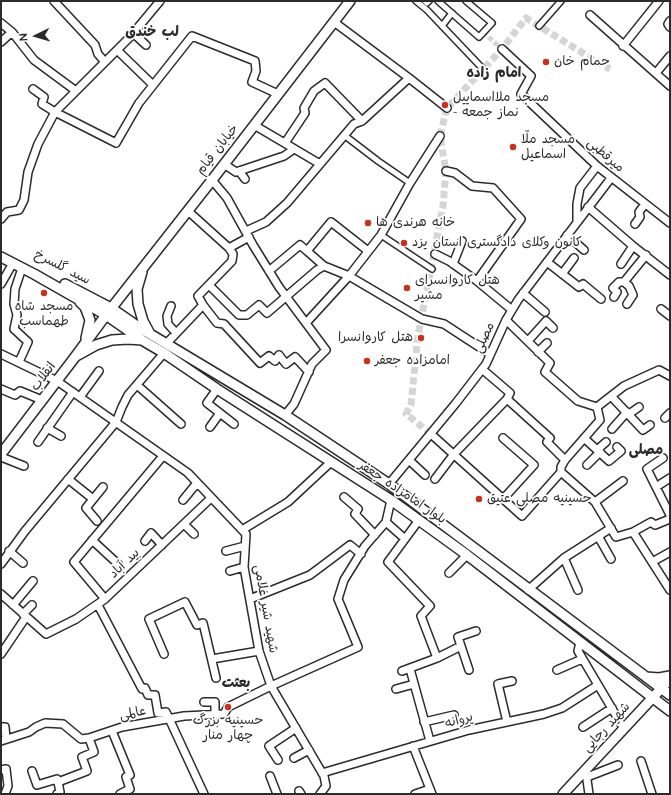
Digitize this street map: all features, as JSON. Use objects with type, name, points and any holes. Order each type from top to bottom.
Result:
[{"type":"main road","name":"خیابان قیام","points":[[108,311],[188,211],[350,1]]},
{"type":"main road","name":"سید گلسرخ","points":[[1,252],[108,311]]},
{"type":"main road","name":"سید گلسرخ","points":[[1,257],[75,297],[108,311]]},
{"type":"main road","points":[[144,267],[137,289],[138,304],[143,321],[150,334]]},
{"type":"main road","points":[[75,297],[85,307],[90,320],[85,344]]},
{"type":"main road","name":"بلوار امامزاده جعفر","points":[[108,311],[164,353],[217,389],[391,500],[419,520],[449,535],[467,555],[667,708]]},
{"type":"main road","name":"انقلاب","points":[[1,456],[108,311]]},
{"type":"main road","name":"بلوار امامزاده جعفر","points":[[140,335],[150,334],[285,415],[389,484],[449,535],[528,590],[670,695]]},
{"type":"main road","points":[[75,357],[96,345],[112,340],[128,339],[140,335]]},
{"type":"main road","points":[[630,680],[634,681],[640,674],[659,678],[670,676]]},
{"type":"main road","name":"شهید رجایی","points":[[563,794],[586,774],[624,729],[670,679]]},
{"type":"main road","points":[[640,688],[642,695],[642,710]]},
{"type":"main road","points":[[642,710],[648,706],[656,705],[667,708]]},
{"type":"street","points":[[54,1],[95,45],[98,54],[105,62]]},
{"type":"street","points":[[1,219],[7,212],[19,210],[24,200],[28,172],[38,144],[55,112],[117,50],[160,1]]},
{"type":"street","points":[[416,1],[483,69]]},
{"type":"street","points":[[425,1],[427,3],[429,1]]},
{"type":"street","points":[[438,1],[479,37],[492,24],[466,1]]},
{"type":"street","points":[[539,26],[561,1]]},
{"type":"street","points":[[623,46],[659,1]]},
{"type":"street","points":[[442,26],[452,13]]},
{"type":"street","points":[[590,15],[623,46],[670,86]]},
{"type":"street","points":[[670,21],[668,24],[670,27]]},
{"type":"street","points":[[334,22],[447,108]]},
{"type":"street","points":[[1,23],[12,32],[34,60],[76,92]]},
{"type":"street","points":[[1,42],[12,32]]},
{"type":"street","points":[[133,33],[146,45]]},
{"type":"street","points":[[33,90],[44,97],[42,104],[116,143],[139,103],[192,36],[255,62],[256,71],[252,82],[278,94]]},
{"type":"street","name":"میرقطبی","points":[[502,48],[531,76],[521,94],[611,178],[645,204],[669,219]]},
{"type":"street","points":[[117,50],[153,85]]},
{"type":"street","points":[[656,73],[670,56]]},
{"type":"street","points":[[229,248],[266,222],[287,203],[354,124],[362,121],[409,78]]},
{"type":"street","points":[[285,143],[305,113],[304,108],[314,91],[325,83],[362,121]]},
{"type":"street","points":[[254,125],[320,164]]},
{"type":"street","points":[[344,135],[410,183]]},
{"type":"street","points":[[306,323],[349,276],[381,234],[410,183],[440,136]]},
{"type":"street","points":[[224,164],[236,172],[284,156],[294,149]]},
{"type":"street","points":[[577,221],[577,204],[580,188],[597,166]]},
{"type":"street","points":[[239,171],[245,179]]},
{"type":"street","points":[[446,172],[455,173],[472,186],[493,188],[521,219],[477,281]]},
{"type":"street","name":"مصلی","points":[[389,484],[431,434],[482,368],[506,320],[523,293],[611,178]]},
{"type":"street","points":[[212,180],[227,198],[269,270],[326,350],[312,364],[294,404],[285,415]]},
{"type":"street","points":[[635,224],[640,217],[639,212],[645,204]]},
{"type":"street","points":[[588,207],[633,246],[670,275]]},
{"type":"street","points":[[188,211],[229,248],[233,254],[232,261],[198,296],[203,305],[217,323],[224,324],[260,363],[269,356],[275,361],[279,355],[286,364],[295,357],[309,372]]},
{"type":"street","points":[[307,251],[331,222],[368,251]]},
{"type":"street","points":[[381,234],[432,269]]},
{"type":"street","points":[[567,235],[584,250]]},
{"type":"street","points":[[453,264],[462,241]]},
{"type":"street","points":[[269,270],[300,245],[324,266],[349,276],[422,319],[444,324],[490,354]]},
{"type":"street","points":[[621,264],[633,246]]},
{"type":"street","points":[[434,254],[453,264],[477,281],[512,310]]},
{"type":"street","points":[[614,297],[617,292],[613,288],[619,282],[624,282],[646,255]]},
{"type":"street","points":[[562,274],[574,258]]},
{"type":"street","points":[[547,262],[579,287],[583,284],[601,299]]},
{"type":"street","points":[[1,284],[13,263]]},
{"type":"street","points":[[209,285],[239,316],[247,315],[259,305],[267,313],[317,270],[324,266]]},
{"type":"street","points":[[19,362],[28,342],[14,329],[17,315],[14,304],[15,289],[22,268]]},
{"type":"street","points":[[624,282],[629,286],[633,295],[627,304]]},
{"type":"street","points":[[523,293],[545,312]]},
{"type":"street","points":[[166,344],[203,305]]},
{"type":"street","points":[[171,306],[167,316],[168,324],[176,333]]},
{"type":"street","points":[[661,309],[670,316]]},
{"type":"street","points":[[506,320],[550,363],[545,372],[578,401],[597,407]]},
{"type":"street","points":[[528,341],[546,321],[553,328]]},
{"type":"street","points":[[538,352],[547,342]]},
{"type":"street","points":[[1,564],[9,551],[116,422],[128,395],[164,353]]},
{"type":"street","points":[[1,354],[57,381],[188,473],[242,530],[288,502],[332,462]]},
{"type":"street","points":[[597,407],[624,386],[664,373],[670,366]]},
{"type":"street","points":[[436,479],[454,454],[507,400],[510,393],[482,368]]},
{"type":"street","points":[[80,397],[99,371]]},
{"type":"street","points":[[137,385],[181,424]]},
{"type":"street","points":[[1,389],[15,395],[20,391],[42,400]]},
{"type":"street","points":[[217,389],[207,403],[234,424]]},
{"type":"street","points":[[38,442],[73,392]]},
{"type":"street","points":[[610,396],[643,430],[650,425]]},
{"type":"street","points":[[507,400],[550,438],[547,442],[564,460]]},
{"type":"street","points":[[431,434],[522,516],[545,495],[561,472],[561,467],[564,460],[600,420],[597,407]]},
{"type":"street","points":[[612,429],[628,413],[639,407]]},
{"type":"street","points":[[210,427],[220,413]]},
{"type":"street","points":[[48,428],[61,436]]},
{"type":"street","points":[[503,438],[534,465],[503,499]]},
{"type":"street","points":[[584,438],[609,462],[621,451],[617,447]]},
{"type":"street","points":[[587,465],[606,442]]},
{"type":"street","points":[[1,456],[24,466]]},
{"type":"street","points":[[105,599],[74,562],[163,456]]},
{"type":"street","points":[[663,458],[647,469],[670,515]]},
{"type":"street","points":[[409,460],[425,475]]},
{"type":"street","points":[[561,472],[596,502],[616,537],[633,532],[651,522],[655,525],[670,520]]},
{"type":"street","points":[[656,487],[670,478]]},
{"type":"street","points":[[68,480],[93,499]]},
{"type":"street","points":[[596,502],[623,481]]},
{"type":"street","points":[[183,500],[197,483]]},
{"type":"street","points":[[97,520],[86,508],[103,487]]},
{"type":"street","points":[[344,497],[358,509],[355,514],[375,535]]},
{"type":"street","name":"بید آباد","points":[[24,615],[46,634],[76,619],[105,599],[211,498]]},
{"type":"street","points":[[271,686],[358,646],[338,599],[344,580],[361,554],[386,522],[391,500]]},
{"type":"street","points":[[419,520],[388,562],[430,606],[421,616],[437,658]]},
{"type":"street","points":[[386,522],[405,539]]},
{"type":"street","points":[[184,524],[194,534]]},
{"type":"street","points":[[528,590],[564,558],[611,528]]},
{"type":"street","name":"شهید شیر غلامی","points":[[242,530],[246,534],[244,566],[259,651],[271,686],[322,773],[326,786],[320,794]]},
{"type":"street","points":[[633,532],[670,590]]},
{"type":"street","points":[[145,541],[151,533],[162,545]]},
{"type":"street","points":[[598,536],[611,560]]},
{"type":"street","points":[[92,540],[118,564]]},
{"type":"street","points":[[250,599],[310,575],[350,545],[361,554]]},
{"type":"street","points":[[226,551],[245,546]]},
{"type":"street","points":[[9,551],[23,563]]},
{"type":"street","points":[[652,562],[670,552]]},
{"type":"street","points":[[449,573],[467,555]]},
{"type":"street","points":[[564,558],[578,590]]},
{"type":"street","points":[[230,571],[244,566]]},
{"type":"street","points":[[13,604],[33,581]]},
{"type":"street","points":[[1,594],[24,615]]},
{"type":"street","points":[[164,654],[149,619],[185,602],[197,625],[203,623],[216,678]]},
{"type":"street","points":[[1,654],[24,615],[32,605]]},
{"type":"street","points":[[98,605],[142,689],[145,688],[148,695],[154,695],[158,713],[166,712],[170,719],[204,794]]},
{"type":"street","points":[[469,670],[458,638],[476,631]]},
{"type":"street","points":[[580,642],[578,651],[582,660],[624,729]]},
{"type":"street","points":[[402,671],[437,658],[461,646]]},
{"type":"street","points":[[212,659],[259,651]]},
{"type":"street","points":[[557,670],[582,660]]},
{"type":"street","points":[[410,669],[430,741]]},
{"type":"street","points":[[507,722],[498,684],[512,681]]},
{"type":"street","points":[[396,689],[414,684]]},
{"type":"street","name":"پروانه","points":[[322,773],[469,730],[544,714],[562,708],[598,685]]},
{"type":"street","name":"عالمی","points":[[89,738],[122,728],[184,716],[224,714],[228,707],[271,686]]},
{"type":"street","points":[[204,702],[215,702],[215,715]]},
{"type":"street","points":[[583,727],[612,708]]},
{"type":"street","points":[[424,722],[454,715]]},
{"type":"street","points":[[1,727],[5,727],[4,740],[29,732],[45,723],[63,724],[81,739],[89,738],[94,752],[82,756],[86,771],[58,782]]},
{"type":"street","points":[[278,760],[269,746],[296,728]]},
{"type":"street","points":[[112,731],[130,775],[126,778],[130,789],[120,794]]},
{"type":"street","points":[[413,746],[431,791],[415,794]]},
{"type":"street","points":[[294,758],[309,750]]},
{"type":"street","points":[[641,761],[652,794]]},
{"type":"street","points":[[589,794],[586,774],[618,765]]},
{"type":"street","points":[[1,770],[6,769],[8,786],[5,794]]},
{"type":"street","points":[[32,772],[37,785],[57,779],[60,792],[57,794]]},
{"type":"street","points":[[270,776],[277,794]]},
{"type":"tunnel","points":[[431,434],[406,414],[411,405],[418,336],[443,206],[446,171],[440,136],[447,108],[502,49],[526,18],[610,69]]},
{"type":"tunnel","points":[[483,32],[502,49]]},
{"type":"place","name":"حمام خان","points":[[546,62]]},
{"type":"place","name":"مسجد ملااسماییل - نماز جمعه","points":[[445,105]]},
{"type":"place","name":"مسجد ملّا اسماعیل","points":[[513,147]]},
{"type":"place","name":"خانه هرندی ها","points":[[368,223]]},
{"type":"place","name":"کانون وکلای دادگستری استان یزد","points":[[404,243]]},
{"type":"place","name":"هتل کاروانسرای مشیر","points":[[407,288]]},
{"type":"place","name":"مسجد شاه طهماسب","points":[[44,293]]},
{"type":"place","name":"هتل کاروانسرا","points":[[421,338]]},
{"type":"place","name":"امامزاده جعفر","points":[[367,361]]},
{"type":"place","name":"حسینیه مصلی عتیق","points":[[479,499]]},
{"type":"place","name":"حسینیه بزرگ چهار منار","points":[[228,707]]},
{"type":"district","name":"لب خندق","points":[[152,33]]},
{"type":"district","name":"امام زاده","points":[[494,74]]},
{"type":"district","name":"مصلی","points":[[646,451]]},
{"type":"district","name":"بعثت","points":[[236,684]]}]
